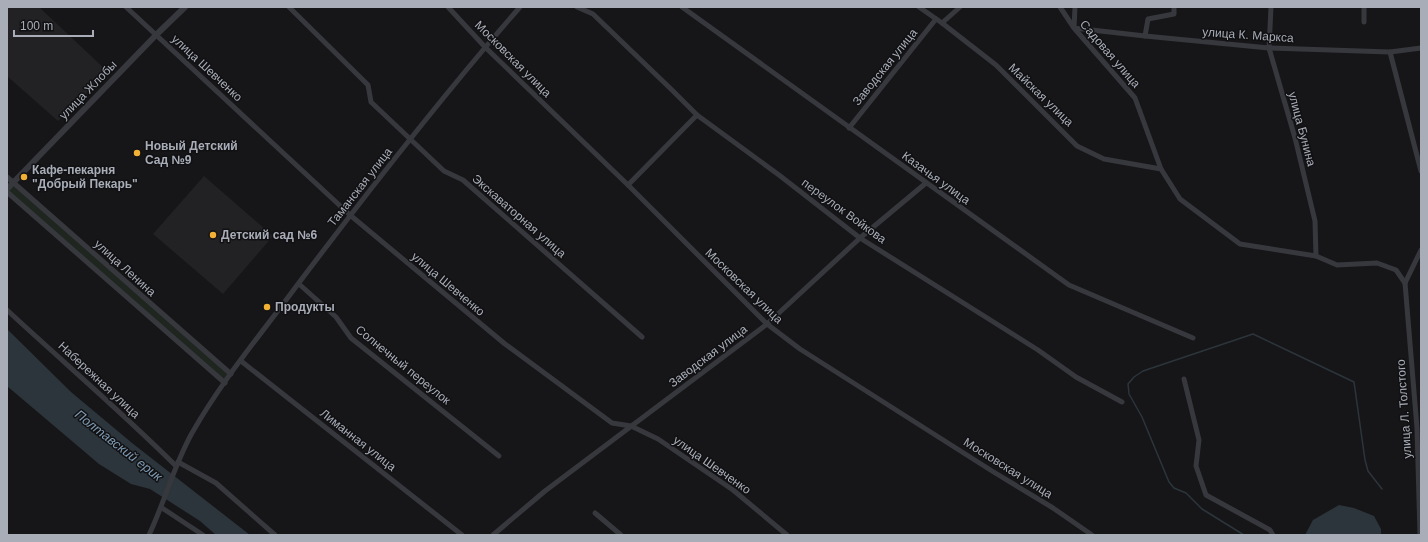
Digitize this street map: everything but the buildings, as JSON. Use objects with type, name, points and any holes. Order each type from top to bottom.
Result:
[{"type":"street","name":"улица Шевченко","points":[[126,7],[350,215],[505,344],[612,423],[631,426],[658,439],[733,490],[787,535]]},
{"type":"street","name":"улица Жлобы","points":[[7,191],[156,35],[185,7]]},
{"type":"street","name":"Экскаваторная улица","points":[[289,7],[368,85],[371,102],[444,171],[463,180],[642,337]]},
{"type":"street","name":"Московская улица","points":[[448,7],[485,47],[628,185],[767,324],[800,349],[1053,508],[1092,535]]},
{"type":"street","name":"Таманская улица","points":[[150,535],[162,508],[177,464],[193,433],[231,374],[350,215],[485,47],[520,7]]},
{"type":"street","name":"переулок Войкова","points":[[576,7],[593,14],[697,115],[779,175],[860,238],[1038,350],[1076,377],[1122,402]]},
{"type":"street","name":"Казачья улица","points":[[682,7],[1069,285],[1193,338]]},
{"type":"street","name":"Майская улица","points":[[919,7],[996,65],[1077,146],[1104,159],[1161,169]]},
{"type":"street","points":[[942,23],[960,7]]},
{"type":"street","name":"Садовая улица","points":[[1060,7],[1074,28],[1135,98],[1161,169],[1180,199],[1240,244],[1316,256]]},
{"type":"street","points":[[1074,28],[1075,7]]},
{"type":"street","points":[[1145,36],[1148,19],[1174,14],[1174,7]]},
{"type":"street","name":"улица Бунина","points":[[1271,7],[1269,48],[1295,138],[1315,221],[1316,256]]},
{"type":"street","points":[[1364,7],[1364,22]]},
{"type":"street","name":"Заводская улица","points":[[849,128],[936,19]]},
{"type":"street","name":"улица К. Маркса","points":[[1074,28],[1269,48],[1390,52],[1421,48]]},
{"type":"street","points":[[1390,52],[1421,171]]},
{"type":"street","points":[[628,185],[697,115]]},
{"type":"street","name":"улица Ленина","points":[[7,177],[231,374]]},
{"type":"street","name":"Заводская улица","points":[[493,535],[545,491],[767,324],[860,238],[926,183]]},
{"type":"street","name":"улица Ленина","points":[[7,191],[225,383]]},
{"type":"street","points":[[1316,256],[1337,265],[1377,263],[1396,270],[1405,282],[1421,250]]},
{"type":"street","name":"улица Л. Толстого","points":[[1405,282],[1418,428],[1420,535]]},
{"type":"street","name":"Солнечный переулок","points":[[298,284],[336,317],[351,338],[499,456]]},
{"type":"street","name":"Набережная улица","points":[[7,310],[177,464],[216,482],[275,535]]},
{"type":"street","name":"Лиманная улица","points":[[241,361],[462,535]]},
{"type":"street","points":[[1184,379],[1199,440],[1196,466],[1206,495],[1270,530],[1273,535]]},
{"type":"street","points":[[162,508],[203,535]]},
{"type":"street","points":[[595,513],[621,535]]},
{"type":"shaded area","points":[[7,7],[39,7],[108,72],[58,121],[7,76]]},
{"type":"shaded area","name":"Детский сад №6","points":[[204,176],[273,236],[223,294],[153,234]]},
{"type":"shaded area","points":[[13,179],[229,375],[225,382],[7,191]]},
{"type":"water","name":"Полтавский ерик","points":[[7,329],[71,392],[132,443],[250,535],[216,535],[200,521],[150,489],[131,484],[99,464],[7,386]]},
{"type":"water","points":[[1339,505],[1354,508],[1374,516],[1381,529],[1381,535],[1305,535],[1313,520]]},
{"type":"waterway","points":[[1244,535],[1202,509],[1186,493],[1174,488],[1169,482],[1142,417],[1129,394],[1128,384],[1134,377],[1143,371],[1253,334],[1354,382],[1365,460],[1368,471],[1382,489]]},
{"type":"place","name":"Новый Детский Сад №9","points":[[137,153]]},
{"type":"place","name":"Кафе-пекарня \"Добрый Пекарь\"","points":[[24,177]]},
{"type":"place","name":"Детский сад №6","points":[[213,235]]},
{"type":"place","name":"Продукты","points":[[267,307]]}]
